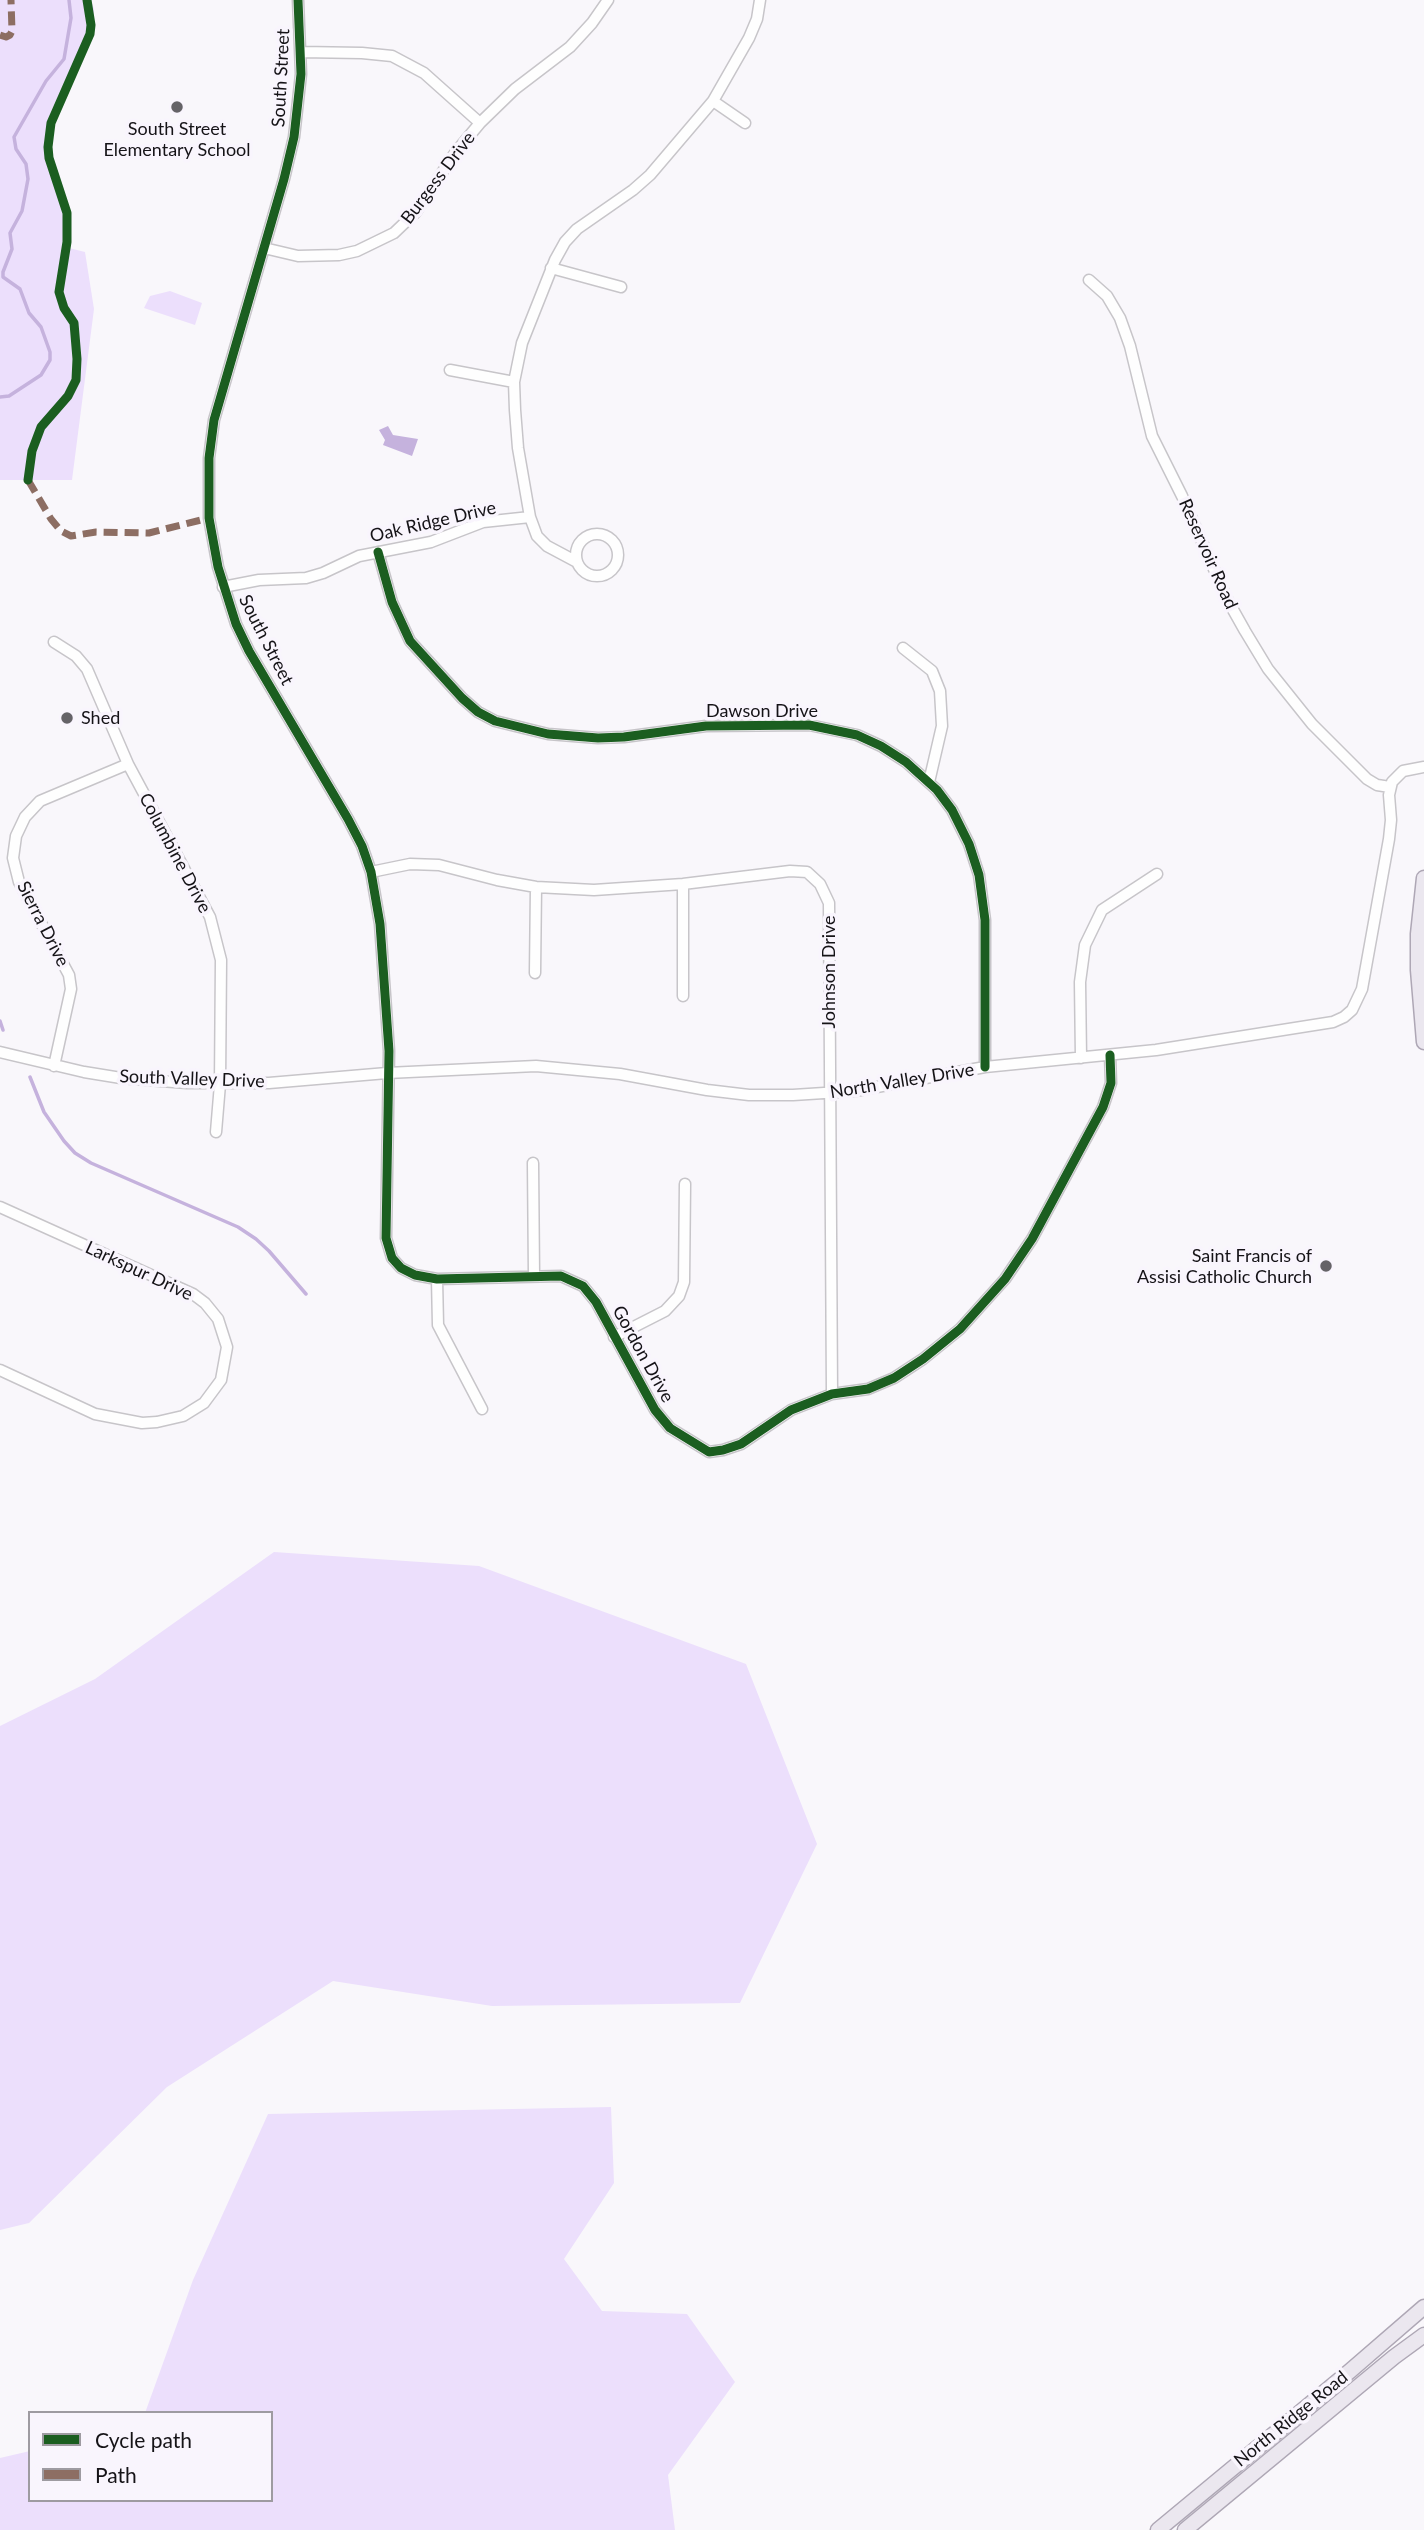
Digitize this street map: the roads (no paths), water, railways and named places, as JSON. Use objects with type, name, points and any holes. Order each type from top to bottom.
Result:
[{"type":"main road","points":[[1424,878],[1418,934],[1424,1042]]},
{"type":"main road","name":"North Ridge Road","points":[[1158,2530],[1424,2307]]},
{"type":"main road","name":"North Ridge Road","points":[[1185,2530],[1424,2335]]},
{"type":"street","name":"South Street","points":[[298,0],[301,52],[294,137],[219,400],[212,434],[208,484],[209,518],[223,587],[249,651],[348,820],[362,846],[371,872],[380,924],[389,1051],[387,1073]]},
{"type":"street","name":"Burgess Drive","points":[[264,248],[298,256],[326,257],[355,252],[380,241],[403,226],[480,123],[516,89],[569,47],[593,23],[608,0]]},
{"type":"street","points":[[577,562],[547,546],[537,536],[530,517],[517,438],[514,382],[522,342],[551,268],[570,235],[641,184],[713,101],[750,38],[760,0]]},
{"type":"street","points":[[301,52],[392,56],[424,73],[480,123]]},
{"type":"street","points":[[713,101],[745,123]]},
{"type":"street","points":[[551,268],[621,287]]},
{"type":"street","name":"Reservoir Road","points":[[1089,280],[1107,296],[1120,318],[1130,346],[1152,436],[1245,631],[1275,678],[1312,724],[1367,779],[1390,788]]},
{"type":"street","points":[[450,370],[514,382]]},
{"type":"street","name":"Oak Ridge Drive","points":[[223,587],[259,580],[306,578],[323,573],[352,558],[431,542],[483,522],[530,517]]},
{"type":"street","name":"Dawson Drive","points":[[378,552],[392,602],[410,641],[462,698],[478,712],[495,720],[548,734],[598,738],[706,726],[819,726],[857,735],[906,762],[929,782],[944,800],[962,828],[979,875],[985,920],[985,1067]]},
{"type":"street","name":"Columbine Drive","points":[[54,642],[76,656],[87,669],[128,764],[210,918],[221,960],[220,1084],[216,1132]]},
{"type":"street","points":[[903,648],[932,671],[940,691],[942,726],[929,782]]},
{"type":"street","name":"Sierra Drive","points":[[54,1066],[71,989],[69,975],[19,883],[13,858],[16,836],[25,817],[40,801],[128,764]]},
{"type":"street","points":[[1390,788],[1395,778],[1403,771],[1424,767]]},
{"type":"street","name":"North Valley Drive","points":[[387,1073],[498,1067],[563,1068],[749,1095],[830,1093],[867,1089],[985,1067],[1110,1055],[1333,1022],[1352,1010],[1362,989],[1389,839],[1390,788]]},
{"type":"street","name":"Johnson Drive","points":[[371,872],[410,864],[439,865],[536,887],[594,890],[683,884],[790,871],[807,872],[820,884],[829,903],[832,1394]]},
{"type":"street","points":[[1081,1058],[1080,982],[1085,945],[1102,910],[1157,874]]},
{"type":"street","points":[[683,884],[683,996]]},
{"type":"street","points":[[535,973],[536,887]]},
{"type":"street","name":"South Valley Drive","points":[[0,1052],[54,1066],[121,1078],[220,1084],[269,1083],[387,1073]]},
{"type":"street","name":"Gordon Drive","points":[[387,1073],[386,1238],[392,1258],[401,1268],[415,1275],[437,1279],[561,1276],[583,1286],[596,1302],[655,1410],[670,1428],[709,1452],[741,1444],[791,1410],[832,1394],[868,1389],[904,1372],[960,1329],[1005,1279],[1032,1239],[1103,1107],[1111,1083],[1110,1055]]},
{"type":"street","points":[[533,1163],[534,1276]]},
{"type":"street","points":[[614,1336],[666,1311],[679,1297],[684,1282],[685,1184]]},
{"type":"street","name":"Larkspur Drive","points":[[0,1207],[193,1294],[205,1303],[218,1320],[227,1348],[226,1365],[221,1380],[204,1403],[183,1416],[157,1422],[142,1423],[95,1414],[0,1370]]},
{"type":"street","points":[[437,1279],[438,1325],[482,1409]]},
{"type":"waterway","points":[[0,397],[9,396],[41,375],[50,360],[50,352],[41,327],[29,313],[20,289],[3,277],[3,272],[12,249],[10,233],[22,211],[28,179],[26,164],[16,149],[14,137],[46,81],[64,59],[71,18],[69,0]]},
{"type":"waterway","points":[[0,1021],[3,1030]]},
{"type":"waterway","points":[[30,1077],[44,1112],[75,1153],[91,1163],[238,1227],[269,1251],[306,1294]]},
{"type":"place","name":"South Street Elementary School","points":[[177,107]]},
{"type":"place","name":"Shed","points":[[67,718]]},
{"type":"place","name":"Saint Francis of Assisi Catholic Church","points":[[1326,1266]]}]
